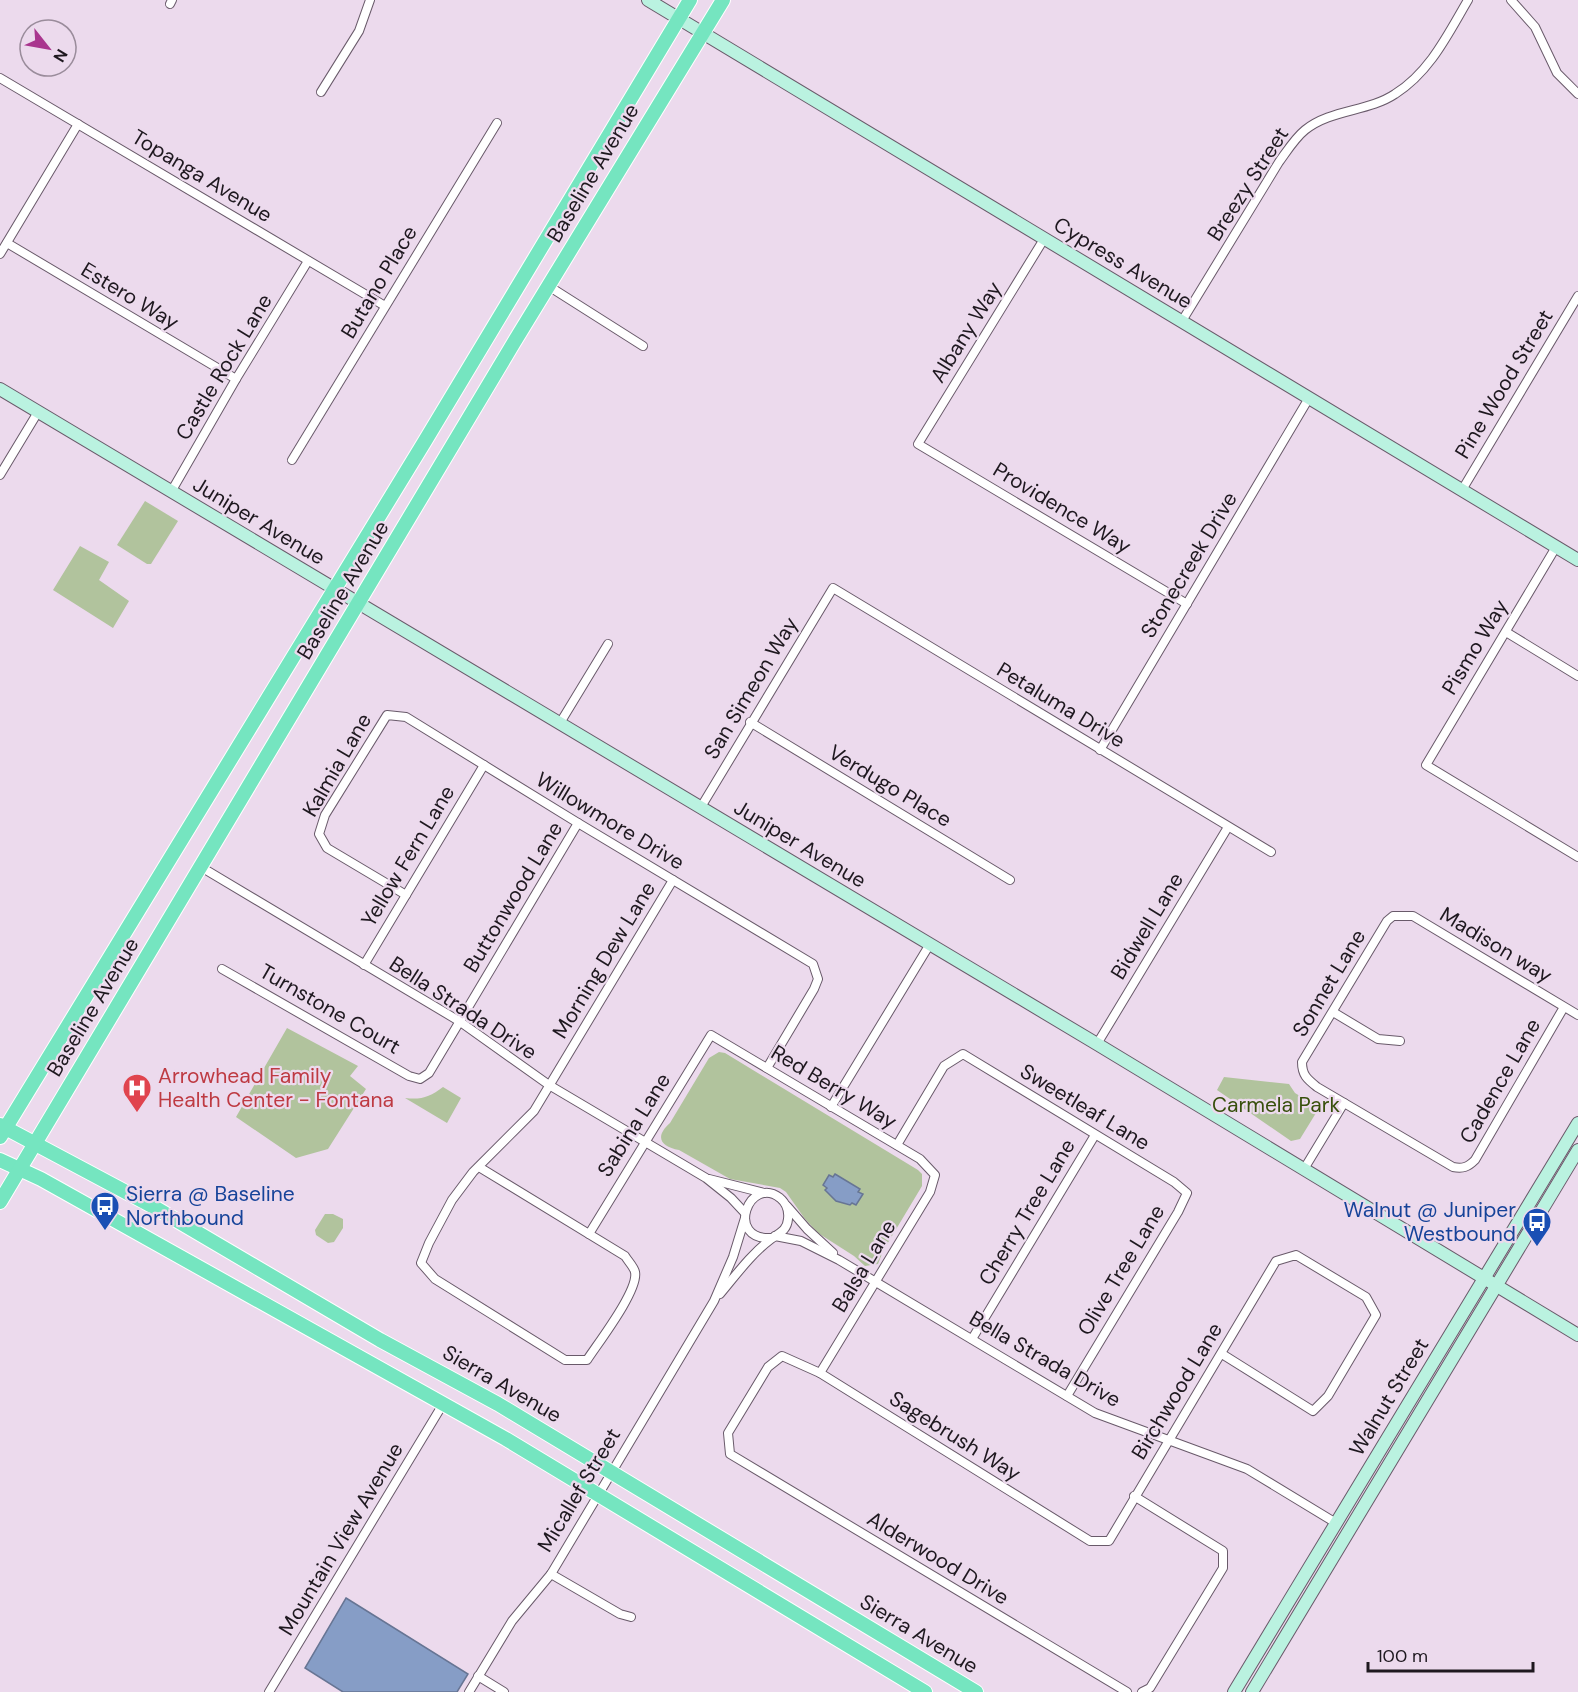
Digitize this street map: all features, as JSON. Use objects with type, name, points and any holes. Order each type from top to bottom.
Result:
[{"type":"main road","name":"Baseline Avenue","points":[[2,1130],[334,589],[690,0]]},
{"type":"main road","name":"Baseline Avenue","points":[[0,1202],[513,344],[550,287],[723,0]]},
{"type":"main road","name":"Sierra Avenue","points":[[2,1130],[35,1144],[154,1207],[381,1340],[498,1404],[976,1692]]},
{"type":"main road","points":[[0,1160],[41,1179],[443,1404],[598,1494],[925,1692]]},
{"type":"street","points":[[321,92],[360,31],[370,0]]},
{"type":"street","name":"Cypress Avenue","points":[[648,0],[1578,560]]},
{"type":"street","name":"Breezy Street","points":[[1182,321],[1280,162],[1304,130],[1319,120],[1393,96],[1416,79],[1432,58],[1468,0]]},
{"type":"street","points":[[1511,0],[1535,27],[1557,73],[1578,94]]},
{"type":"street","name":"Topanga Avenue","points":[[0,78],[385,306]]},
{"type":"street","name":"Butano Place","points":[[292,460],[497,123]]},
{"type":"street","points":[[0,254],[78,124]]},
{"type":"street","name":"Albany Way","points":[[918,444],[1044,238]]},
{"type":"street","name":"Estero Way","points":[[7,243],[236,379]]},
{"type":"street","name":"Castle Rock Lane","points":[[171,492],[308,261]]},
{"type":"street","points":[[550,287],[643,346]]},
{"type":"street","name":"Pine Wood Street","points":[[1462,490],[1578,296]]},
{"type":"street","name":"Juniper Avenue","points":[[0,389],[1097,1044],[1578,1335]]},
{"type":"street","name":"Stonecreek Drive","points":[[1100,750],[1309,398]]},
{"type":"street","points":[[0,475],[38,412]]},
{"type":"street","name":"Providence Way","points":[[918,444],[1186,604]]},
{"type":"street","name":"Pismo Way","points":[[1556,547],[1426,765],[1578,857]]},
{"type":"street","name":"San Simeon Way","points":[[700,807],[834,588]]},
{"type":"street","name":"Petaluma Drive","points":[[834,588],[1271,852]]},
{"type":"street","points":[[1506,632],[1578,676]]},
{"type":"street","points":[[560,723],[608,644]]},
{"type":"street","name":"Willowmore Drive","points":[[387,715],[406,717],[813,964],[818,979],[814,989],[767,1068]]},
{"type":"street","name":"Kalmia Lane","points":[[387,715],[325,815],[319,834],[327,848],[406,895]]},
{"type":"street","name":"Verdugo Place","points":[[750,722],[1010,880]]},
{"type":"street","name":"Yellow Fern Lane","points":[[364,965],[484,765]]},
{"type":"street","name":"Buttonwood Lane","points":[[420,1079],[429,1073],[578,823]]},
{"type":"street","name":"Bidwell Lane","points":[[1097,1044],[1228,826]]},
{"type":"street","name":"Bella Strada Drive","points":[[201,867],[459,1022],[549,1085],[706,1179],[730,1198],[745,1216]]},
{"type":"street","name":"Morning Dew Lane","points":[[589,1234],[625,1256],[635,1270],[635,1284],[587,1360],[565,1360],[435,1279],[421,1263],[452,1200],[479,1167],[534,1112],[673,880]]},
{"type":"street","name":"Madison way","points":[[1393,916],[1413,916],[1578,1015]]},
{"type":"street","name":"Sonnet Lane","points":[[1344,1103],[1307,1079],[1302,1072],[1302,1062],[1387,921],[1393,916]]},
{"type":"street","points":[[831,1107],[930,944]]},
{"type":"street","name":"Turnstone Court","points":[[222,969],[410,1076],[420,1079]]},
{"type":"street","name":"Cadence Lane","points":[[1344,1103],[1453,1167],[1462,1169],[1475,1160],[1564,1007]]},
{"type":"street","points":[[1333,1012],[1378,1039],[1400,1041]]},
{"type":"street","name":"Red Berry Way","points":[[711,1035],[920,1159],[935,1175]]},
{"type":"street","name":"Sabina Lane","points":[[589,1234],[711,1035]]},
{"type":"street","name":"Sweetleaf Lane","points":[[897,1145],[944,1066],[963,1054],[1174,1182],[1187,1193]]},
{"type":"street","points":[[1304,1169],[1344,1103]]},
{"type":"street","name":"Walnut Street","points":[[1234,1692],[1578,1123]]},
{"type":"street","name":"Cherry Tree Lane","points":[[972,1339],[1095,1135]]},
{"type":"street","name":"Walnut Street","points":[[1252,1692],[1578,1150]]},
{"type":"street","points":[[479,1167],[589,1234]]},
{"type":"street","name":"Balsa Lane","points":[[820,1373],[930,1192],[935,1175]]},
{"type":"street","name":"Bella Strada Drive","points":[[706,1179],[766,1194]]},
{"type":"street","name":"Olive Tree Lane","points":[[1067,1396],[1178,1212],[1187,1193]]},
{"type":"street","points":[[766,1194],[774,1195],[785,1204],[788,1210],[787,1224],[784,1230],[774,1237],[765,1238],[753,1234],[748,1229],[745,1216],[749,1202],[754,1198],[766,1194]]},
{"type":"street","name":"Bella Strada Drive","points":[[785,1204],[839,1260]]},
{"type":"street","name":"Micallef Street","points":[[469,1692],[512,1621],[551,1574],[714,1301],[733,1257],[745,1216]]},
{"type":"street","name":"Bella Strada Drive","points":[[774,1237],[801,1241],[839,1260],[1095,1413],[1247,1469],[1336,1523]]},
{"type":"street","name":"Micallef Street","points":[[714,1301],[750,1259],[774,1237]]},
{"type":"street","name":"Birchwood Lane","points":[[1109,1541],[1276,1261],[1296,1255],[1366,1297],[1376,1315],[1328,1395],[1313,1412],[1222,1354]]},
{"type":"street","name":"Sagebrush Way","points":[[730,1454],[728,1433],[768,1366],[782,1356],[820,1373],[1090,1541],[1109,1541]]},
{"type":"street","name":"Mountain View Avenue","points":[[269,1692],[443,1404]]},
{"type":"street","name":"Alderwood Drive","points":[[730,1454],[1127,1692]]},
{"type":"street","points":[[1134,1496],[1223,1551],[1223,1568],[1150,1688],[1142,1692]]},
{"type":"street","points":[[551,1574],[620,1614],[631,1617]]},
{"type":"street","points":[[478,1676],[504,1692]]},
{"type":"green space","points":[[145,501],[178,521],[151,564],[147,564],[117,545]]},
{"type":"green space","points":[[80,546],[109,562],[99,580],[129,601],[113,628],[53,590]]},
{"type":"green space","points":[[287,1028],[358,1066],[350,1076],[366,1089],[328,1149],[296,1158],[236,1117]]},
{"type":"green space","points":[[719,1052],[725,1053],[922,1174],[922,1186],[883,1251],[878,1264],[865,1266],[854,1256],[818,1233],[786,1192],[780,1188],[730,1179],[664,1144],[662,1133],[709,1058]]},
{"type":"green space","name":"Carmela Park","points":[[1224,1077],[1289,1084],[1295,1093],[1313,1104],[1316,1113],[1300,1139],[1291,1141],[1217,1090]]},
{"type":"green space","points":[[443,1087],[461,1098],[447,1123],[405,1098],[425,1097]]},
{"type":"green space","points":[[325,1214],[333,1214],[343,1219],[343,1228],[334,1242],[328,1243],[316,1235],[315,1230]]},
{"type":"water","points":[[835,1174],[860,1189],[858,1192],[863,1194],[856,1205],[836,1201],[825,1190],[827,1188],[823,1185],[829,1175],[833,1177]]},
{"type":"water","points":[[346,1598],[468,1674],[457,1692],[343,1692],[305,1668]]},
{"type":"place","name":"Arrowhead Family Health Center - Fontana","points":[[137,1114]]},
{"type":"place","name":"Sierra @ Baseline Northbound","points":[[105,1232]]},
{"type":"place","name":"Walnut @ Juniper Westbound","points":[[1537,1248]]}]
